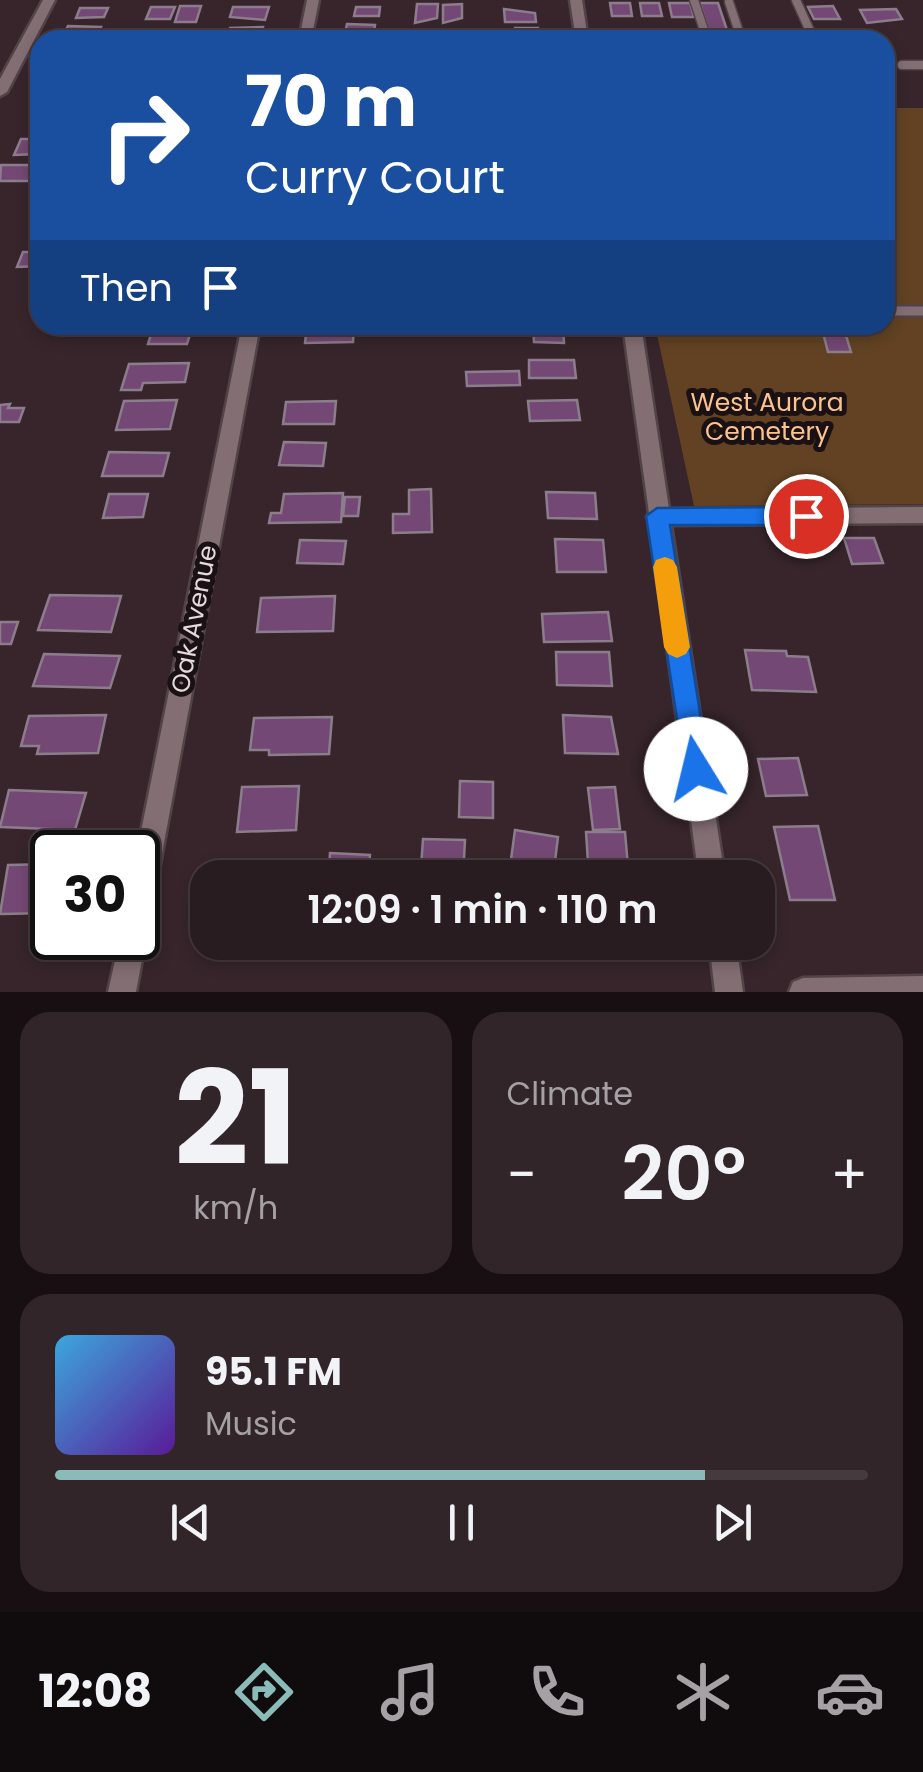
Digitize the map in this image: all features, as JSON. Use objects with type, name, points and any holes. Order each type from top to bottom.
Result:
[{"type":"street","points":[[33,30],[49,0]]},
{"type":"street","points":[[308,30],[313,0]]},
{"type":"street","points":[[576,0],[580,30]]},
{"type":"street","points":[[0,92],[30,36]]},
{"type":"street","name":"Oak Avenue","points":[[154,830],[249,335]]},
{"type":"street","points":[[633,335],[709,860]]},
{"type":"street","points":[[657,516],[923,515]]},
{"type":"street","points":[[122,992],[129,960]]},
{"type":"street","points":[[725,960],[729,992]]},
{"type":"street","points":[[803,992],[923,990]]},
{"type":"lane","points":[[694,0],[704,30]]},
{"type":"lane","points":[[796,0],[810,30]]},
{"type":"lane","points":[[729,2],[738,30]]},
{"type":"lane","points":[[902,65],[923,65]]},
{"type":"lane","points":[[895,311],[923,310]]},
{"type":"green space","name":"West Aurora Cemetery","points":[[895,108],[923,108],[923,504],[694,506],[657,335],[895,335]]},
{"type":"building","points":[[610,3],[630,3],[632,16],[612,16]]},
{"type":"building","points":[[640,3],[659,3],[662,16],[642,16]]},
{"type":"building","points":[[669,3],[690,3],[694,17],[672,17]]},
{"type":"building","points":[[700,3],[718,3],[727,30],[708,30]]},
{"type":"building","points":[[417,4],[438,4],[437,18],[415,23]]},
{"type":"building","points":[[462,4],[462,18],[443,23],[443,5]]},
{"type":"building","points":[[180,6],[201,6],[196,22],[175,22]]},
{"type":"building","points":[[833,6],[840,19],[814,19],[808,7]]},
{"type":"building","points":[[151,7],[175,7],[170,19],[146,19]]},
{"type":"building","points":[[233,7],[269,7],[265,20],[230,17]]},
{"type":"building","points":[[356,7],[380,7],[379,16],[354,16]]},
{"type":"building","points":[[80,8],[108,8],[104,17],[76,18]]},
{"type":"building","points":[[504,9],[535,13],[536,22],[505,22]]},
{"type":"building","points":[[896,9],[902,19],[867,23],[860,10]]},
{"type":"building","points":[[347,24],[375,25],[374,30],[346,30]]},
{"type":"building","points":[[68,26],[101,27],[100,30],[66,30]]},
{"type":"building","points":[[263,27],[263,30],[230,28]]},
{"type":"building","points":[[21,139],[30,139],[30,154],[14,155]]},
{"type":"building","points":[[1,165],[30,165],[30,181],[0,181]]},
{"type":"building","points":[[23,252],[30,252],[30,266],[17,267]]},
{"type":"building","points":[[151,335],[190,335],[187,344],[148,344]]},
{"type":"building","points":[[306,335],[353,335],[353,342],[305,343]]},
{"type":"building","points":[[534,335],[564,335],[564,343],[534,342]]},
{"type":"building","points":[[824,335],[846,335],[851,352],[828,352]]},
{"type":"building","points":[[529,360],[574,360],[576,378],[529,378]]},
{"type":"building","points":[[189,363],[185,382],[143,383],[141,390],[121,390],[129,364]]},
{"type":"building","points":[[519,371],[520,385],[467,386],[466,372]]},
{"type":"building","points":[[177,400],[170,429],[116,430],[124,401]]},
{"type":"building","points":[[577,400],[580,420],[530,421],[528,401]]},
{"type":"building","points":[[336,401],[334,424],[283,424],[286,402]]},
{"type":"building","points":[[10,404],[8,408],[24,408],[19,422],[0,422],[0,405]]},
{"type":"building","points":[[284,442],[326,443],[323,466],[279,465]]},
{"type":"building","points":[[109,452],[169,453],[163,476],[102,476]]},
{"type":"building","points":[[431,489],[432,532],[393,533],[393,514],[409,514],[409,490]]},
{"type":"building","points":[[546,492],[595,493],[597,519],[548,518]]},
{"type":"building","points":[[343,493],[341,522],[269,523],[271,513],[281,513],[284,494]]},
{"type":"building","points":[[109,494],[148,494],[143,517],[103,518]]},
{"type":"building","points":[[345,497],[360,497],[358,516],[343,516]]},
{"type":"building","points":[[844,538],[874,538],[883,563],[852,564]]},
{"type":"building","points":[[555,539],[603,540],[606,572],[557,572]]},
{"type":"building","points":[[300,540],[346,541],[343,564],[297,563]]},
{"type":"building","points":[[50,595],[121,596],[111,632],[38,630]]},
{"type":"building","points":[[335,596],[333,631],[257,632],[261,598]]},
{"type":"building","points":[[608,612],[612,641],[544,642],[542,614]]},
{"type":"building","points":[[0,622],[18,622],[11,644],[0,644]]},
{"type":"building","points":[[745,650],[786,651],[787,656],[808,657],[816,692],[752,690]]},
{"type":"building","points":[[556,652],[609,652],[612,686],[557,685]]},
{"type":"building","points":[[44,654],[120,656],[110,688],[33,686]]},
{"type":"building","points":[[106,715],[98,753],[37,754],[39,746],[21,746],[29,716]]},
{"type":"building","points":[[563,715],[611,717],[618,754],[565,753]]},
{"type":"building","points":[[332,717],[329,754],[269,755],[269,750],[250,750],[254,718]]},
{"type":"building","points":[[798,758],[807,795],[766,796],[758,759]]},
{"type":"building","points":[[460,781],[493,782],[493,818],[459,817]]},
{"type":"building","points":[[299,786],[296,830],[237,832],[242,787]]},
{"type":"building","points":[[615,787],[620,829],[593,830],[588,788]]},
{"type":"building","points":[[9,790],[86,793],[75,830],[0,827]]},
{"type":"building","points":[[818,826],[835,900],[790,900],[774,827]]},
{"type":"building","points":[[515,830],[558,837],[555,860],[511,860]]},
{"type":"building","points":[[586,832],[625,832],[627,860],[588,860]]},
{"type":"building","points":[[423,839],[465,840],[464,860],[422,860]]},
{"type":"building","points":[[330,853],[370,855],[370,860],[329,860]]},
{"type":"building","points":[[30,864],[30,913],[0,914],[8,865]]},
{"type":"slow traffic","points":[[665,567],[677,647]]},
{"type":"route","points":[[696,769],[657,516],[806,516]]}]
